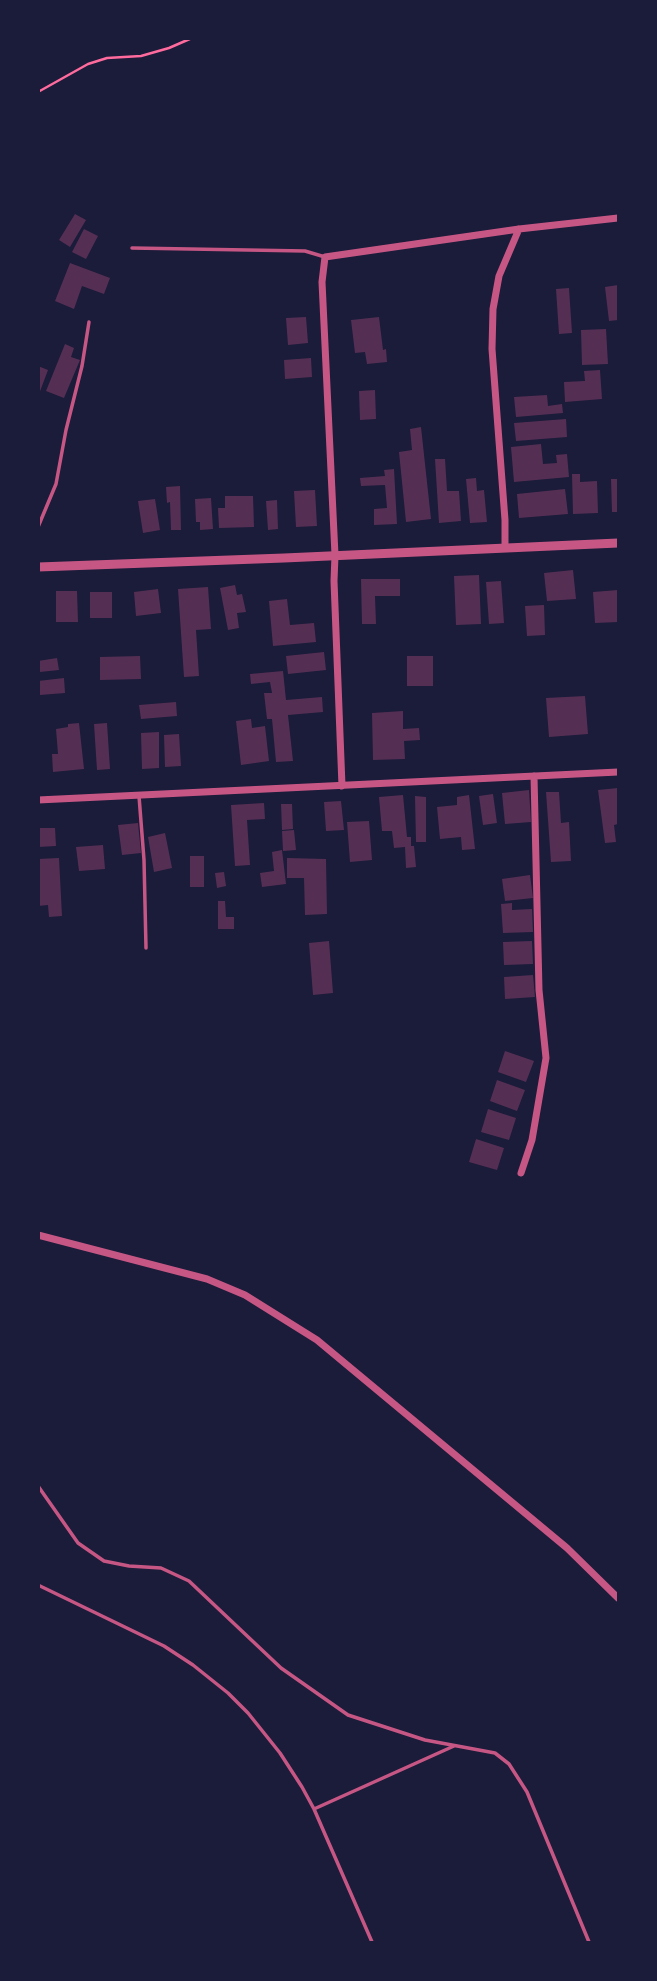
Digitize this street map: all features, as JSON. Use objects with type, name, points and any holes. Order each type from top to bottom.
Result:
[{"type":"street","points":[[342,786],[335,555],[322,282],[325,257],[519,229],[618,218]]},
{"type":"street","points":[[505,548],[492,349],[493,309],[499,276],[519,229]]},
{"type":"street","points":[[38,567],[618,543]]},
{"type":"street","points":[[38,800],[618,772]]},
{"type":"street","points":[[520,1173],[531,1140],[546,1058],[540,990],[534,776]]},
{"type":"street","points":[[38,1235],[207,1279],[245,1295],[317,1340],[567,1548],[618,1598]]},
{"type":"lane","points":[[132,248],[305,251],[325,257]]},
{"type":"lane","points":[[38,527],[56,484],[89,322]]},
{"type":"lane","points":[[139,796],[146,948]]},
{"type":"lane","points":[[38,1486],[78,1543],[104,1562],[161,1568],[189,1581],[281,1668],[348,1716],[425,1740],[495,1753],[509,1763],[527,1792],[589,1942]]},
{"type":"lane","points":[[38,1585],[164,1646],[228,1693],[259,1726],[302,1787],[314,1809],[372,1942]]},
{"type":"lane","points":[[314,1809],[456,1745]]},
{"type":"path","points":[[38,92],[88,64],[107,58],[141,56],[192,38]]},
{"type":"building","points":[[75,214],[86,220],[70,247],[59,240]]},
{"type":"building","points":[[84,229],[98,236],[86,259],[72,252]]},
{"type":"building","points":[[70,263],[110,278],[104,294],[82,286],[74,309],[55,301]]},
{"type":"building","points":[[618,285],[618,320],[609,321],[605,287]]},
{"type":"building","points":[[569,288],[572,333],[559,334],[556,289]]},
{"type":"building","points":[[306,317],[308,343],[288,345],[286,318]]},
{"type":"building","points":[[379,317],[387,362],[367,364],[365,352],[355,353],[351,320]]},
{"type":"building","points":[[606,329],[608,364],[582,365],[581,330]]},
{"type":"building","points":[[65,344],[74,348],[71,357],[80,360],[64,398],[46,391]]},
{"type":"building","points":[[311,358],[312,377],[285,379],[284,360]]},
{"type":"building","points":[[38,366],[48,370],[39,394],[38,394]]},
{"type":"building","points":[[600,370],[602,399],[565,402],[564,382],[585,381],[584,371]]},
{"type":"building","points":[[375,390],[376,419],[360,420],[359,391]]},
{"type":"building","points":[[547,395],[548,406],[562,404],[563,413],[516,417],[514,397]]},
{"type":"building","points":[[566,419],[567,437],[516,441],[514,423]]},
{"type":"building","points":[[421,427],[431,519],[406,522],[399,452],[412,450],[410,429]]},
{"type":"building","points":[[541,444],[543,464],[557,463],[556,455],[567,454],[569,477],[514,482],[511,447]]},
{"type":"building","points":[[435,459],[445,459],[447,491],[459,491],[461,521],[439,523]]},
{"type":"building","points":[[394,469],[397,524],[374,525],[374,509],[387,508],[385,485],[361,486],[360,478],[385,476],[384,470]]},
{"type":"building","points":[[572,474],[580,474],[580,482],[597,481],[598,513],[573,514]]},
{"type":"building","points":[[476,478],[477,491],[484,490],[487,522],[470,523],[466,479]]},
{"type":"building","points":[[611,479],[618,479],[618,512],[612,512]]},
{"type":"building","points":[[180,486],[181,530],[171,530],[170,502],[167,503],[166,487]]},
{"type":"building","points":[[565,489],[568,514],[519,518],[517,494]]},
{"type":"building","points":[[315,490],[317,526],[296,527],[294,491]]},
{"type":"building","points":[[225,496],[253,496],[254,527],[219,528],[218,508],[225,508]]},
{"type":"building","points":[[211,498],[213,529],[200,530],[200,522],[196,522],[195,499]]},
{"type":"building","points":[[155,499],[160,530],[143,533],[138,501]]},
{"type":"building","points":[[277,500],[278,529],[268,530],[266,501]]},
{"type":"building","points":[[573,570],[576,599],[547,601],[544,573]]},
{"type":"building","points":[[479,575],[481,624],[456,625],[454,576]]},
{"type":"building","points":[[361,579],[400,579],[400,596],[375,596],[376,624],[362,624]]},
{"type":"building","points":[[501,581],[504,623],[489,624],[486,582]]},
{"type":"building","points":[[235,585],[237,595],[242,594],[246,612],[237,613],[239,628],[228,630],[220,588]]},
{"type":"building","points":[[208,587],[211,629],[196,630],[199,676],[184,677],[178,589]]},
{"type":"building","points":[[158,589],[161,613],[136,616],[134,592]]},
{"type":"building","points":[[618,590],[618,622],[595,623],[593,592]]},
{"type":"building","points":[[56,591],[77,591],[78,622],[56,622]]},
{"type":"building","points":[[90,592],[112,592],[112,618],[90,618]]},
{"type":"building","points":[[287,599],[290,625],[314,623],[316,642],[273,646],[269,601]]},
{"type":"building","points":[[544,605],[545,635],[527,636],[525,606]]},
{"type":"building","points":[[324,652],[326,670],[288,674],[286,656]]},
{"type":"building","points":[[140,656],[141,679],[100,680],[100,657]]},
{"type":"building","points":[[407,656],[433,656],[433,686],[407,686]]},
{"type":"building","points":[[57,658],[59,670],[40,672],[38,661]]},
{"type":"building","points":[[283,671],[286,700],[322,697],[323,712],[288,715],[293,761],[276,762],[272,719],[267,719],[264,693],[272,693],[270,682],[251,684],[250,674]]},
{"type":"building","points":[[64,678],[65,693],[40,695],[38,681]]},
{"type":"building","points":[[585,696],[588,734],[549,737],[546,698]]},
{"type":"building","points":[[176,702],[177,716],[141,719],[139,705]]},
{"type":"building","points":[[403,711],[403,729],[419,728],[420,740],[404,741],[405,759],[373,760],[372,713]]},
{"type":"building","points":[[251,719],[252,728],[265,726],[269,761],[241,765],[236,721]]},
{"type":"building","points":[[79,723],[84,769],[53,772],[52,754],[58,754],[56,729]]},
{"type":"building","points":[[107,723],[110,769],[97,770],[94,724]]},
{"type":"building","points":[[159,732],[159,768],[142,769],[141,733]]},
{"type":"building","points":[[179,734],[181,766],[165,767],[164,735]]},
{"type":"building","points":[[618,788],[618,824],[614,825],[616,842],[605,843],[598,790]]},
{"type":"building","points":[[529,790],[531,822],[505,824],[502,793]]},
{"type":"building","points":[[546,792],[559,792],[561,823],[569,822],[571,861],[551,862]]},
{"type":"building","points":[[493,794],[497,823],[483,825],[479,796]]},
{"type":"building","points":[[403,795],[407,837],[411,837],[411,846],[414,846],[416,867],[406,868],[405,847],[394,848],[392,831],[382,831],[379,797]]},
{"type":"building","points":[[469,795],[475,849],[462,850],[461,837],[440,839],[437,807],[457,805],[457,797]]},
{"type":"building","points":[[415,796],[426,797],[426,842],[416,842]]},
{"type":"building","points":[[341,801],[344,830],[326,831],[324,802]]},
{"type":"building","points":[[264,803],[265,819],[247,820],[250,865],[235,866],[231,805]]},
{"type":"building","points":[[281,804],[292,804],[293,829],[282,830]]},
{"type":"building","points":[[369,821],[372,860],[350,862],[347,822]]},
{"type":"building","points":[[138,823],[141,853],[122,855],[118,825]]},
{"type":"building","points":[[38,828],[55,828],[56,846],[38,847]]},
{"type":"building","points":[[294,830],[296,850],[283,851],[282,831]]},
{"type":"building","points":[[165,833],[172,868],[154,872],[148,837]]},
{"type":"building","points":[[103,845],[105,869],[79,871],[76,847]]},
{"type":"building","points":[[282,850],[286,884],[262,887],[260,873],[274,871],[272,852]]},
{"type":"building","points":[[190,856],[204,856],[204,887],[190,887]]},
{"type":"building","points":[[59,858],[62,916],[49,917],[48,905],[38,906],[38,859]]},
{"type":"building","points":[[287,858],[326,859],[327,914],[305,915],[304,878],[287,878]]},
{"type":"building","points":[[224,872],[226,886],[217,888],[215,873]]},
{"type":"building","points":[[530,875],[533,898],[505,901],[502,879]]},
{"type":"building","points":[[218,901],[225,901],[226,917],[234,917],[234,929],[218,929]]},
{"type":"building","points":[[512,903],[512,910],[532,909],[533,932],[503,933],[501,904]]},
{"type":"building","points":[[329,941],[333,993],[313,995],[309,943]]},
{"type":"building","points":[[532,941],[533,964],[504,965],[503,942]]},
{"type":"building","points":[[533,975],[535,997],[505,999],[504,977]]},
{"type":"building","points":[[505,1051],[534,1061],[526,1082],[498,1072]]},
{"type":"building","points":[[497,1080],[525,1090],[517,1111],[490,1101]]},
{"type":"building","points":[[488,1109],[516,1118],[509,1140],[481,1132]]},
{"type":"building","points":[[476,1139],[504,1148],[497,1170],[469,1162]]}]
